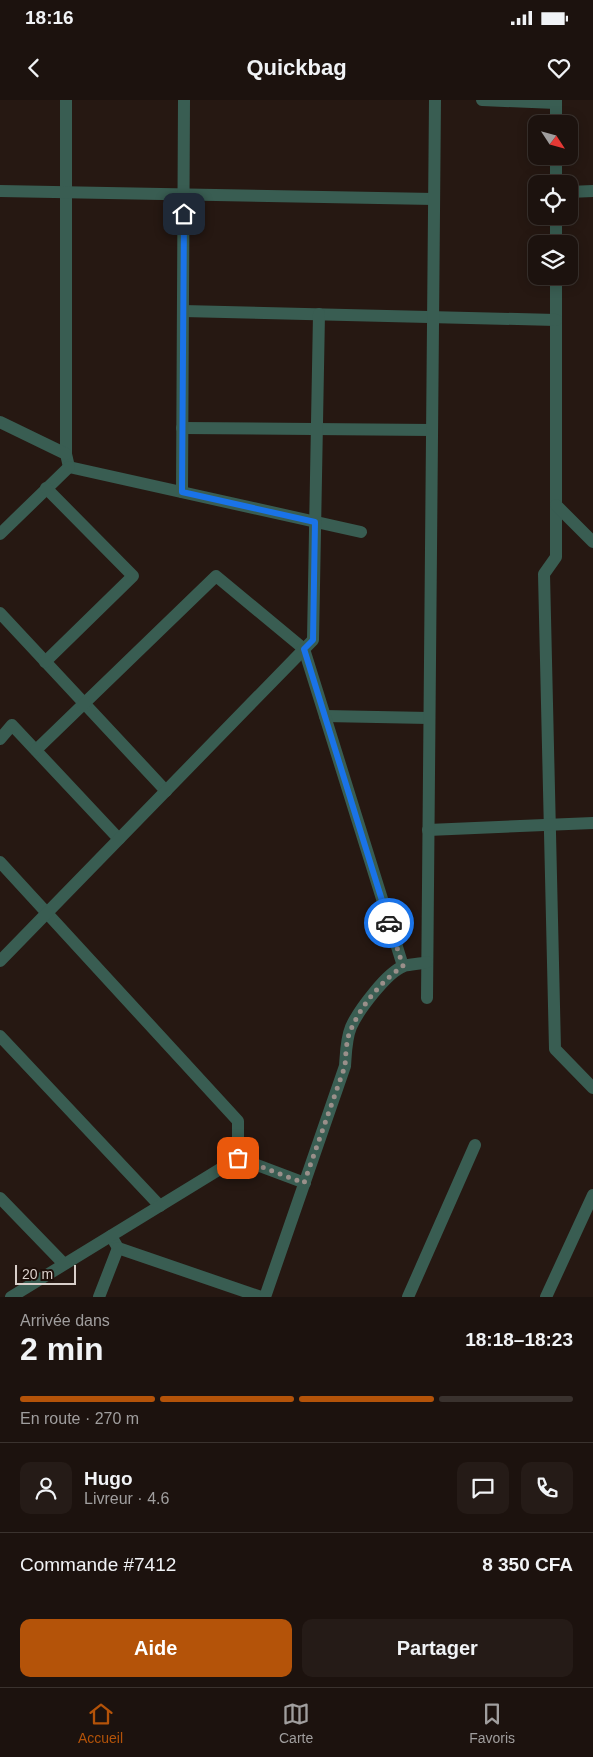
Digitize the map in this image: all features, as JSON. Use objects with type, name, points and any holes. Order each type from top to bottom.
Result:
[{"type":"street","points":[[66,100],[66,454],[69,467]]},
{"type":"street","points":[[182,492],[184,100]]},
{"type":"street","points":[[427,998],[435,100]]},
{"type":"street","points":[[482,100],[556,102],[556,115]]},
{"type":"street","points":[[0,191],[434,199]]},
{"type":"street","points":[[578,192],[593,191]]},
{"type":"street","points":[[556,285],[556,557],[544,574],[555,1049],[593,1088]]},
{"type":"street","points":[[183,311],[556,320]]},
{"type":"street","points":[[0,961],[313,640],[319,314]]},
{"type":"street","points":[[0,422],[66,454]]},
{"type":"street","points":[[182,428],[432,430]]},
{"type":"street","points":[[69,467],[361,532]]},
{"type":"street","points":[[0,534],[69,467]]},
{"type":"street","points":[[45,662],[133,576],[46,488]]},
{"type":"street","points":[[556,505],[593,542]]},
{"type":"street","points":[[36,750],[216,576],[304,649],[403,966]]},
{"type":"street","points":[[0,613],[166,791]]},
{"type":"street","points":[[324,716],[429,718]]},
{"type":"street","points":[[0,739],[12,725],[119,839]]},
{"type":"street","points":[[428,830],[593,823]]},
{"type":"street","points":[[0,862],[238,1121],[238,1158]]},
{"type":"street","points":[[265,1297],[345,1066],[346,1047],[351,1027],[367,1002],[386,979],[403,966],[427,962]]},
{"type":"street","points":[[0,1036],[160,1206]]},
{"type":"street","points":[[408,1297],[474,1145]]},
{"type":"street","points":[[238,1158],[304,1183]]},
{"type":"street","points":[[10,1297],[238,1158]]},
{"type":"street","points":[[546,1297],[593,1196]]},
{"type":"street","points":[[0,1198],[64,1264]]},
{"type":"street","points":[[111,1236],[118,1248],[261,1297]]},
{"type":"street","points":[[99,1297],[118,1248]]},
{"type":"way so far","points":[[238,1158],[304,1183],[345,1066],[346,1047],[351,1027],[367,1002],[386,979],[403,966],[389,923]]},
{"type":"route","points":[[184,214],[182,492],[315,522],[313,640],[304,649],[389,923]]}]
